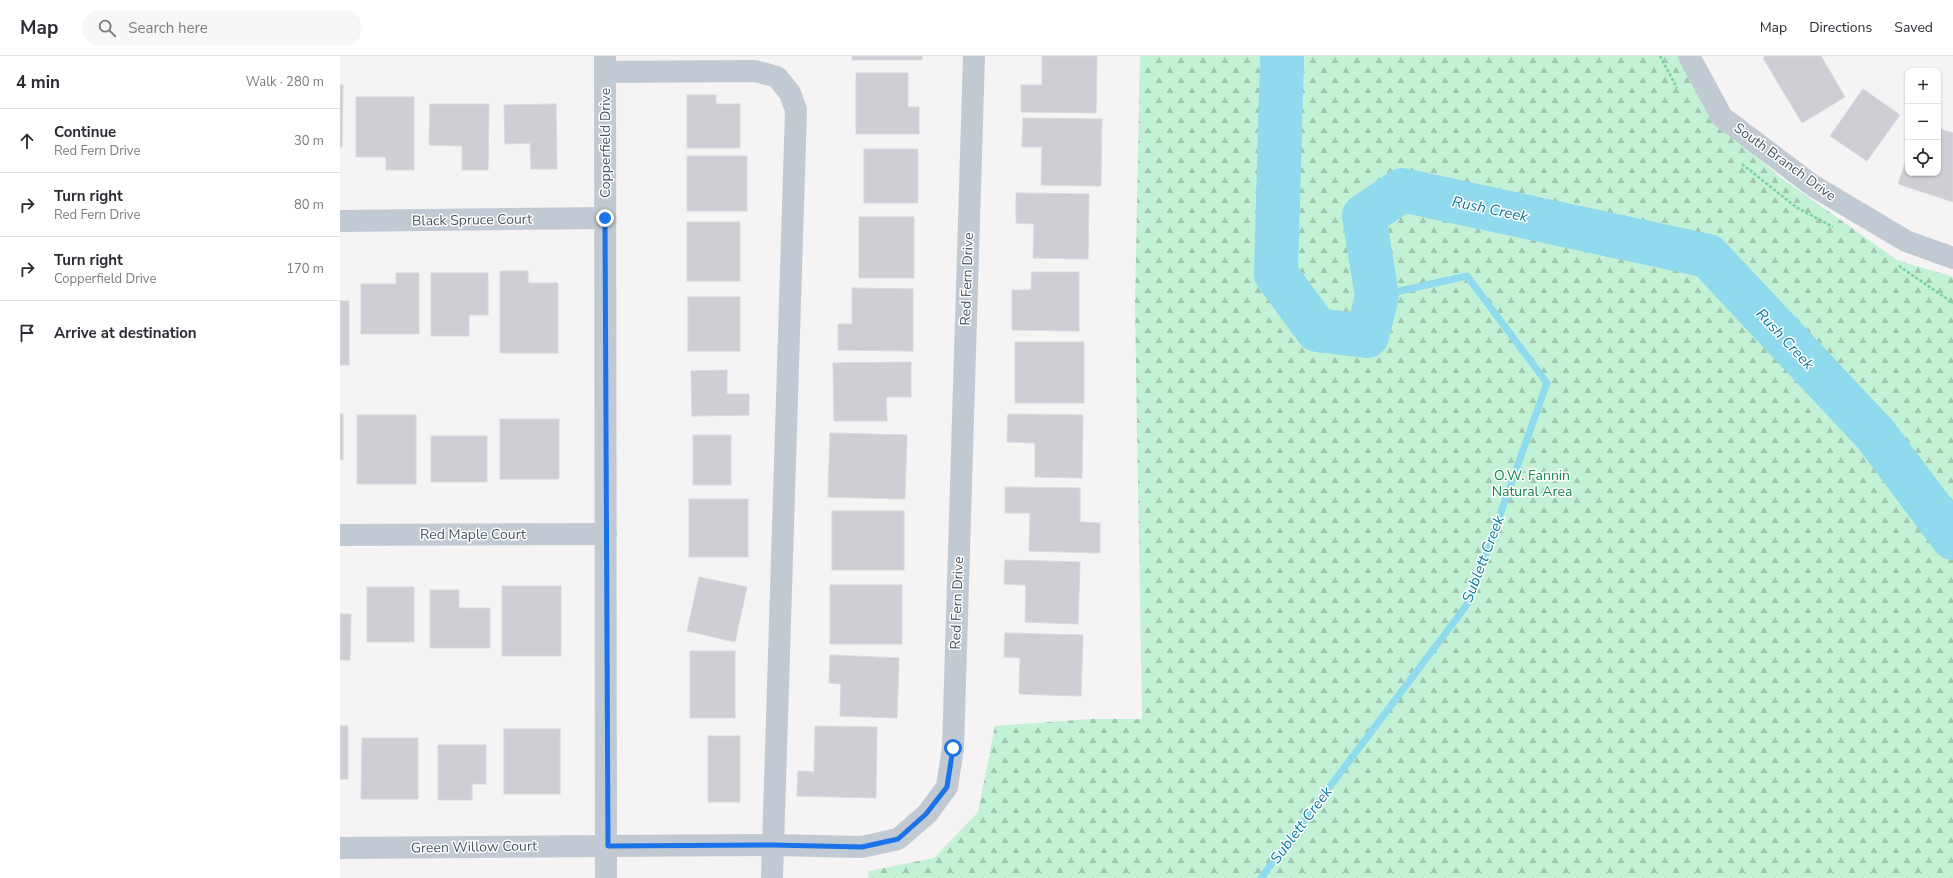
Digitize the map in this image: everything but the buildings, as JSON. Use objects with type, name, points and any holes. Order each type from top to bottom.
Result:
[{"type":"street","name":"Red Fern Drive","points":[[608,846],[773,845],[862,847],[898,839],[926,814],[947,787],[953,748],[974,56]]},
{"type":"street","name":"South Branch Drive","points":[[1689,56],[1722,117],[1812,186],[1906,241],[1953,258]]},
{"type":"street","points":[[605,64],[755,71],[777,77],[790,93],[796,110],[772,878]]},
{"type":"street","name":"Copperfield Drive","points":[[605,64],[608,846],[606,878]]},
{"type":"street","name":"Black Spruce Court","points":[[340,221],[605,218]]},
{"type":"street","name":"Red Maple Court","points":[[340,535],[606,534]]},
{"type":"street","name":"Green Willow Court","points":[[340,848],[608,846]]},
{"type":"green space","name":"O.W. Fannin Natural Area","points":[[1140,56],[1680,56],[1708,114],[1780,177],[1897,260],[1953,277],[1953,878],[868,878],[869,871],[934,858],[978,812],[995,726],[1090,719],[1142,719],[1135,306]]},
{"type":"waterway","name":"Rush Creek","points":[[1282,56],[1276,274],[1317,330],[1367,336],[1377,296],[1364,216],[1402,190],[1708,256],[1875,434],[1953,538]]},
{"type":"waterway","name":"Sublett Creek","points":[[1261,878],[1469,602],[1547,383],[1467,276],[1377,296]]},
{"type":"route","points":[[605,218],[608,846],[773,845],[862,847],[898,839],[926,814],[947,787],[953,748]]}]
